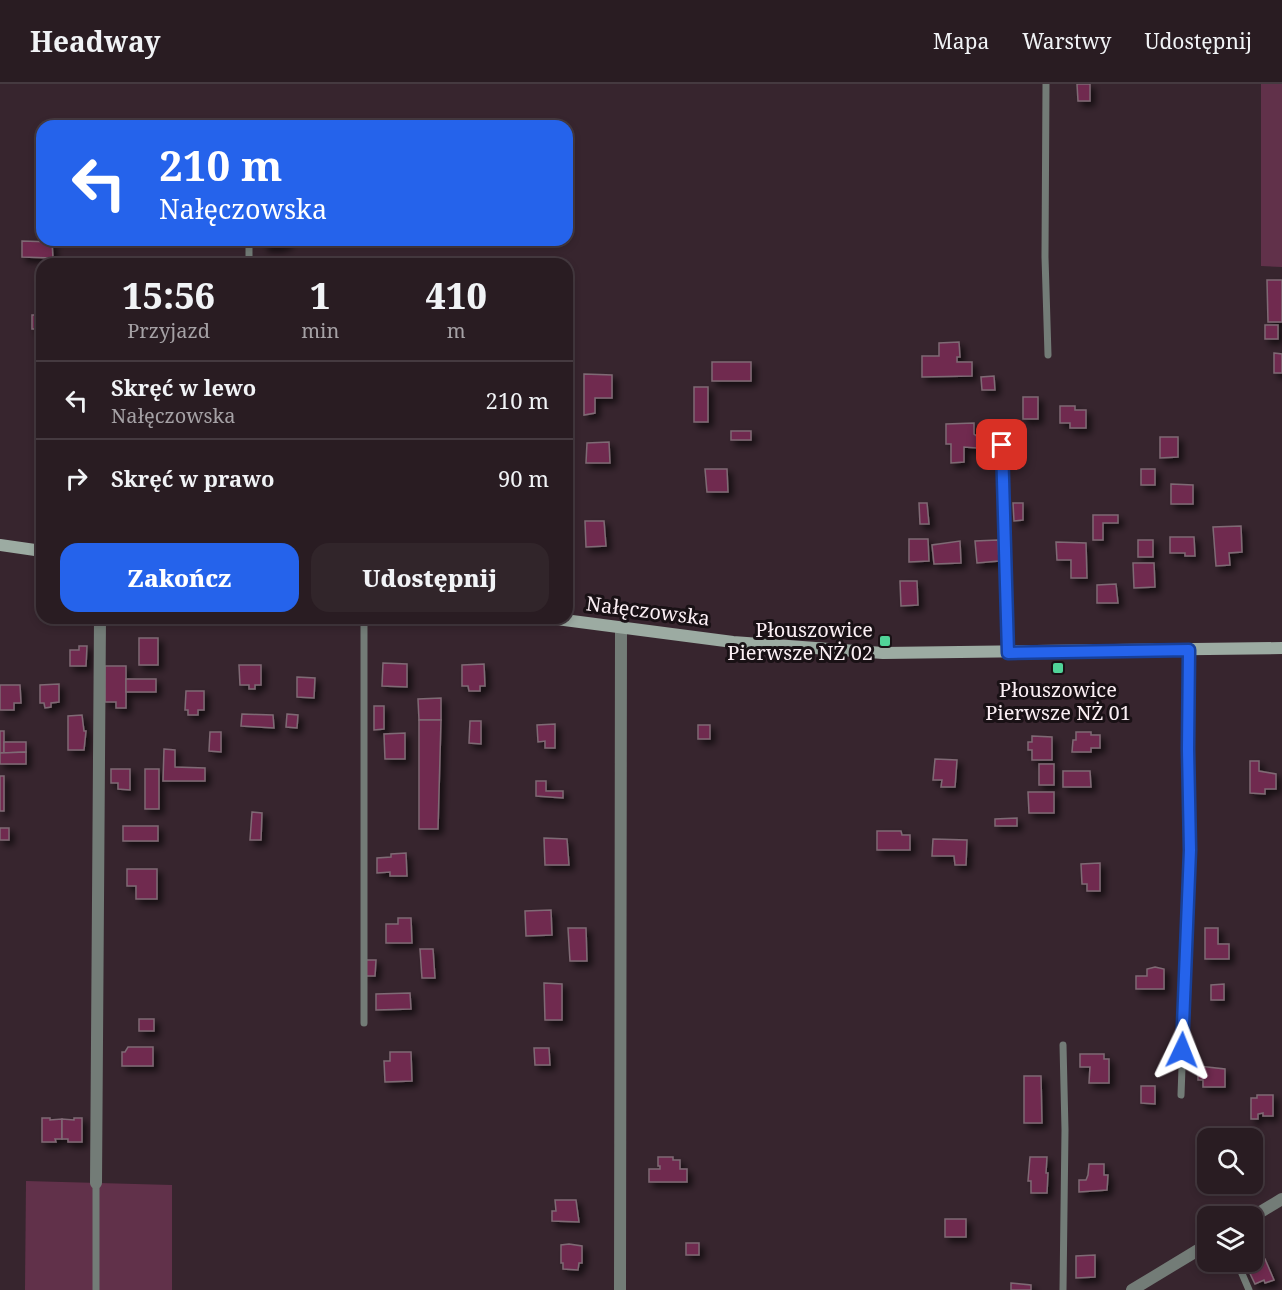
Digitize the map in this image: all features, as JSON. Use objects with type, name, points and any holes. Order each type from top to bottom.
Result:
[{"type":"main road","points":[[0,545],[36,550]]},
{"type":"main road","name":"Nałęczowska","points":[[573,621],[755,644],[901,654],[1282,648]]},
{"type":"street","points":[[96,1183],[100,624]]},
{"type":"street","points":[[620,1290],[621,628]]},
{"type":"street","points":[[1263,1210],[1282,1199]]},
{"type":"street","points":[[1132,1290],[1197,1251]]},
{"type":"lane","points":[[1046,84],[1048,355]]},
{"type":"lane","points":[[1002,445],[1008,653]]},
{"type":"lane","points":[[364,624],[364,1023]]},
{"type":"lane","points":[[1181,1095],[1190,850],[1189,650]]},
{"type":"lane","points":[[1063,1045],[1065,1130],[1063,1290]]},
{"type":"lane","points":[[96,1183],[96,1290]]},
{"type":"lane","points":[[1241,1272],[1249,1290]]},
{"type":"shaded area","points":[[1261,84],[1282,84],[1282,267],[1261,266]]},
{"type":"shaded area","points":[[26,1181],[172,1185],[172,1290],[25,1290]]},
{"type":"building","points":[[1077,84],[1090,84],[1090,101],[1078,101]]},
{"type":"building","points":[[22,241],[36,241],[36,246],[52,246],[53,258],[22,257]]},
{"type":"building","points":[[1267,280],[1282,280],[1282,322],[1268,322]]},
{"type":"building","points":[[32,315],[36,315],[36,329],[32,329]]},
{"type":"building","points":[[1265,325],[1278,325],[1278,339],[1265,339]]},
{"type":"building","points":[[959,342],[960,357],[957,357],[957,362],[972,362],[972,376],[922,377],[922,356],[939,356],[939,343]]},
{"type":"building","points":[[1274,353],[1282,354],[1282,373],[1274,373]]},
{"type":"building","points":[[712,362],[751,362],[751,381],[712,381]]},
{"type":"building","points":[[584,374],[612,375],[612,398],[595,398],[595,413],[584,415]]},
{"type":"building","points":[[994,376],[995,390],[982,390],[981,377]]},
{"type":"building","points":[[694,387],[708,387],[708,422],[694,422]]},
{"type":"building","points":[[1023,397],[1038,397],[1038,419],[1023,419]]},
{"type":"building","points":[[1060,406],[1075,406],[1075,410],[1086,410],[1086,428],[1070,428],[1070,423],[1060,423]]},
{"type":"building","points":[[974,423],[974,434],[978,437],[977,448],[964,447],[964,462],[951,463],[951,444],[946,444],[946,424]]},
{"type":"building","points":[[731,431],[751,431],[751,440],[731,440]]},
{"type":"building","points":[[1160,437],[1178,437],[1178,457],[1160,458]]},
{"type":"building","points":[[609,442],[610,463],[586,463],[587,443]]},
{"type":"building","points":[[705,469],[727,469],[728,492],[707,492]]},
{"type":"building","points":[[1141,469],[1155,469],[1155,485],[1141,485]]},
{"type":"building","points":[[1171,484],[1193,485],[1193,504],[1171,504]]},
{"type":"building","points":[[919,503],[927,503],[929,524],[920,524]]},
{"type":"building","points":[[1013,503],[1023,503],[1023,520],[1014,521]]},
{"type":"building","points":[[1093,515],[1118,515],[1118,523],[1103,523],[1103,540],[1093,540]]},
{"type":"building","points":[[585,521],[604,521],[606,546],[586,547]]},
{"type":"building","points":[[1241,526],[1242,552],[1229,553],[1230,565],[1216,566],[1213,527]]},
{"type":"building","points":[[1170,537],[1194,537],[1195,556],[1170,553]]},
{"type":"building","points":[[909,539],[928,539],[929,561],[909,562]]},
{"type":"building","points":[[998,540],[999,561],[977,563],[975,541]]},
{"type":"building","points":[[1138,540],[1153,540],[1153,557],[1138,557]]},
{"type":"building","points":[[960,541],[961,563],[934,564],[932,545]]},
{"type":"building","points":[[1056,542],[1086,543],[1087,578],[1071,578],[1071,560],[1057,560]]},
{"type":"building","points":[[1133,563],[1154,563],[1155,587],[1134,588]]},
{"type":"building","points":[[900,581],[917,581],[918,605],[901,606]]},
{"type":"building","points":[[1116,584],[1118,603],[1097,603],[1097,585]]},
{"type":"building","points":[[139,638],[158,638],[158,665],[139,665]]},
{"type":"building","points":[[79,646],[87,646],[86,666],[70,666],[70,650],[79,650]]},
{"type":"building","points":[[383,663],[407,664],[407,687],[382,686]]},
{"type":"building","points":[[484,664],[485,686],[480,686],[480,691],[469,691],[468,686],[462,686],[462,665]]},
{"type":"building","points":[[239,665],[261,665],[261,685],[255,685],[255,689],[249,689],[249,685],[240,685]]},
{"type":"building","points":[[105,666],[126,666],[126,708],[116,708],[116,702],[105,702]]},
{"type":"building","points":[[297,677],[315,678],[314,698],[297,697]]},
{"type":"building","points":[[126,679],[156,679],[156,692],[126,692]]},
{"type":"building","points":[[59,684],[59,702],[51,703],[51,707],[45,708],[44,703],[40,703],[40,685]]},
{"type":"building","points":[[0,685],[20,685],[21,703],[14,703],[14,710],[0,710]]},
{"type":"building","points":[[186,691],[204,691],[204,710],[198,710],[198,715],[188,715],[188,710],[185,710]]},
{"type":"building","points":[[441,698],[441,720],[419,720],[418,699]]},
{"type":"building","points":[[374,706],[384,706],[384,729],[374,730]]},
{"type":"building","points":[[242,714],[273,715],[274,728],[241,726]]},
{"type":"building","points":[[287,714],[298,715],[297,728],[286,727]]},
{"type":"building","points":[[82,715],[84,731],[86,731],[84,750],[68,750],[68,716]]},
{"type":"building","points":[[419,720],[441,720],[438,829],[419,829]]},
{"type":"building","points":[[470,721],[481,721],[481,744],[469,743]]},
{"type":"building","points":[[555,724],[555,748],[545,748],[545,741],[538,742],[537,725]]},
{"type":"building","points":[[698,725],[710,725],[710,739],[698,739]]},
{"type":"building","points":[[0,731],[4,731],[4,753],[0,753]]},
{"type":"building","points":[[210,732],[221,732],[221,752],[209,751]]},
{"type":"building","points":[[1076,732],[1091,732],[1091,735],[1100,735],[1100,748],[1091,748],[1091,752],[1072,752]]},
{"type":"building","points":[[405,733],[405,759],[385,759],[384,734]]},
{"type":"building","points":[[1032,736],[1052,737],[1052,760],[1032,760],[1032,750],[1028,750],[1028,742],[1032,742]]},
{"type":"building","points":[[4,742],[26,742],[26,752],[4,753]]},
{"type":"building","points":[[164,749],[175,750],[175,767],[205,768],[205,781],[163,781]]},
{"type":"building","points":[[26,752],[26,764],[0,764],[0,753]]},
{"type":"building","points":[[935,759],[957,760],[955,787],[941,787],[942,780],[933,780]]},
{"type":"building","points":[[1250,761],[1259,761],[1259,771],[1276,774],[1276,789],[1265,789],[1265,794],[1250,793]]},
{"type":"building","points":[[1039,764],[1054,764],[1054,785],[1039,785]]},
{"type":"building","points":[[111,769],[130,769],[130,790],[118,789],[118,783],[111,783]]},
{"type":"building","points":[[145,769],[159,769],[159,809],[145,809]]},
{"type":"building","points":[[1063,771],[1090,771],[1091,787],[1063,787]]},
{"type":"building","points":[[0,776],[4,776],[4,811],[0,811]]},
{"type":"building","points":[[536,781],[546,781],[546,791],[563,791],[563,798],[536,796]]},
{"type":"building","points":[[1028,792],[1054,792],[1054,813],[1029,813]]},
{"type":"building","points":[[252,812],[262,813],[261,840],[250,840]]},
{"type":"building","points":[[1017,818],[1017,826],[995,826],[995,819]]},
{"type":"building","points":[[123,826],[158,826],[158,841],[123,841]]},
{"type":"building","points":[[0,828],[9,828],[9,840],[0,840]]},
{"type":"building","points":[[877,831],[901,831],[902,835],[910,835],[910,850],[877,850]]},
{"type":"building","points":[[544,838],[567,839],[569,865],[545,865]]},
{"type":"building","points":[[933,839],[967,840],[966,865],[955,865],[954,856],[932,856]]},
{"type":"building","points":[[406,853],[407,876],[390,876],[390,872],[377,873],[377,858]]},
{"type":"building","points":[[1100,863],[1100,891],[1087,891],[1087,884],[1082,884],[1081,864]]},
{"type":"building","points":[[127,869],[157,869],[157,899],[136,899],[136,886],[127,886]]},
{"type":"building","points":[[551,910],[552,935],[526,936],[525,911]]},
{"type":"building","points":[[398,918],[411,918],[412,943],[386,943],[386,924],[398,924]]},
{"type":"building","points":[[568,928],[586,928],[587,961],[570,961]]},
{"type":"building","points":[[1205,928],[1218,928],[1218,944],[1229,944],[1229,959],[1205,959]]},
{"type":"building","points":[[420,949],[433,949],[435,978],[422,978]]},
{"type":"building","points":[[366,960],[376,960],[375,976],[366,976]]},
{"type":"building","points":[[1155,967],[1164,969],[1164,989],[1136,989],[1136,976],[1147,976],[1147,969]]},
{"type":"building","points":[[544,983],[562,984],[562,1020],[545,1020]]},
{"type":"building","points":[[1224,984],[1224,1000],[1211,1000],[1211,985]]},
{"type":"building","points":[[410,993],[411,1009],[376,1010],[376,994]]},
{"type":"building","points":[[139,1019],[154,1019],[154,1031],[139,1031]]},
{"type":"building","points":[[128,1047],[153,1047],[153,1066],[122,1066],[122,1052],[125,1052]]},
{"type":"building","points":[[534,1048],[549,1048],[550,1065],[535,1065]]},
{"type":"building","points":[[390,1052],[411,1052],[412,1081],[385,1082],[384,1061],[390,1061]]},
{"type":"building","points":[[1080,1054],[1104,1054],[1104,1059],[1109,1059],[1109,1083],[1089,1083],[1090,1067],[1080,1067]]},
{"type":"building","points":[[1198,1066],[1225,1069],[1225,1087],[1203,1087],[1203,1080],[1198,1080]]},
{"type":"building","points":[[1024,1076],[1041,1076],[1042,1123],[1024,1123]]},
{"type":"building","points":[[1141,1086],[1155,1086],[1155,1104],[1141,1103]]},
{"type":"building","points":[[1257,1095],[1273,1095],[1273,1116],[1263,1116],[1263,1113],[1258,1114],[1258,1119],[1251,1119],[1251,1098],[1257,1098]]},
{"type":"building","points":[[42,1118],[62,1119],[62,1139],[55,1139],[56,1142],[42,1142]]},
{"type":"building","points":[[74,1118],[82,1118],[82,1142],[68,1142],[68,1139],[62,1139],[62,1119],[74,1120]]},
{"type":"building","points":[[658,1157],[673,1157],[673,1160],[680,1160],[680,1169],[687,1169],[687,1182],[649,1182],[649,1169],[660,1169]]},
{"type":"building","points":[[1030,1157],[1047,1157],[1047,1193],[1031,1193],[1031,1181],[1028,1181]]},
{"type":"building","points":[[1089,1164],[1104,1164],[1104,1175],[1108,1175],[1107,1190],[1079,1192],[1079,1180],[1086,1180]]},
{"type":"building","points":[[555,1200],[576,1200],[579,1222],[552,1221],[552,1211],[556,1211]]},
{"type":"building","points":[[945,1219],[966,1219],[966,1237],[945,1237]]},
{"type":"building","points":[[686,1243],[699,1243],[699,1255],[686,1255]]},
{"type":"building","points":[[561,1245],[582,1246],[582,1263],[579,1263],[578,1270],[563,1269]]},
{"type":"building","points":[[1095,1255],[1095,1277],[1076,1278],[1076,1256]]},
{"type":"building","points":[[1265,1259],[1274,1280],[1265,1283],[1264,1280],[1255,1284],[1249,1272],[1263,1272],[1263,1260]]},
{"type":"building","points":[[1011,1283],[1031,1285],[1031,1290],[1011,1290]]},
{"type":"place","name":"Płouszowice Pierwsze NŻ 02","points":[[885,641]]},
{"type":"place","name":"Płouszowice Pierwsze NŻ 01","points":[[1058,668]]},
{"type":"route","points":[[1002,445],[1008,653],[1189,650],[1190,850],[1182,1050]]}]
